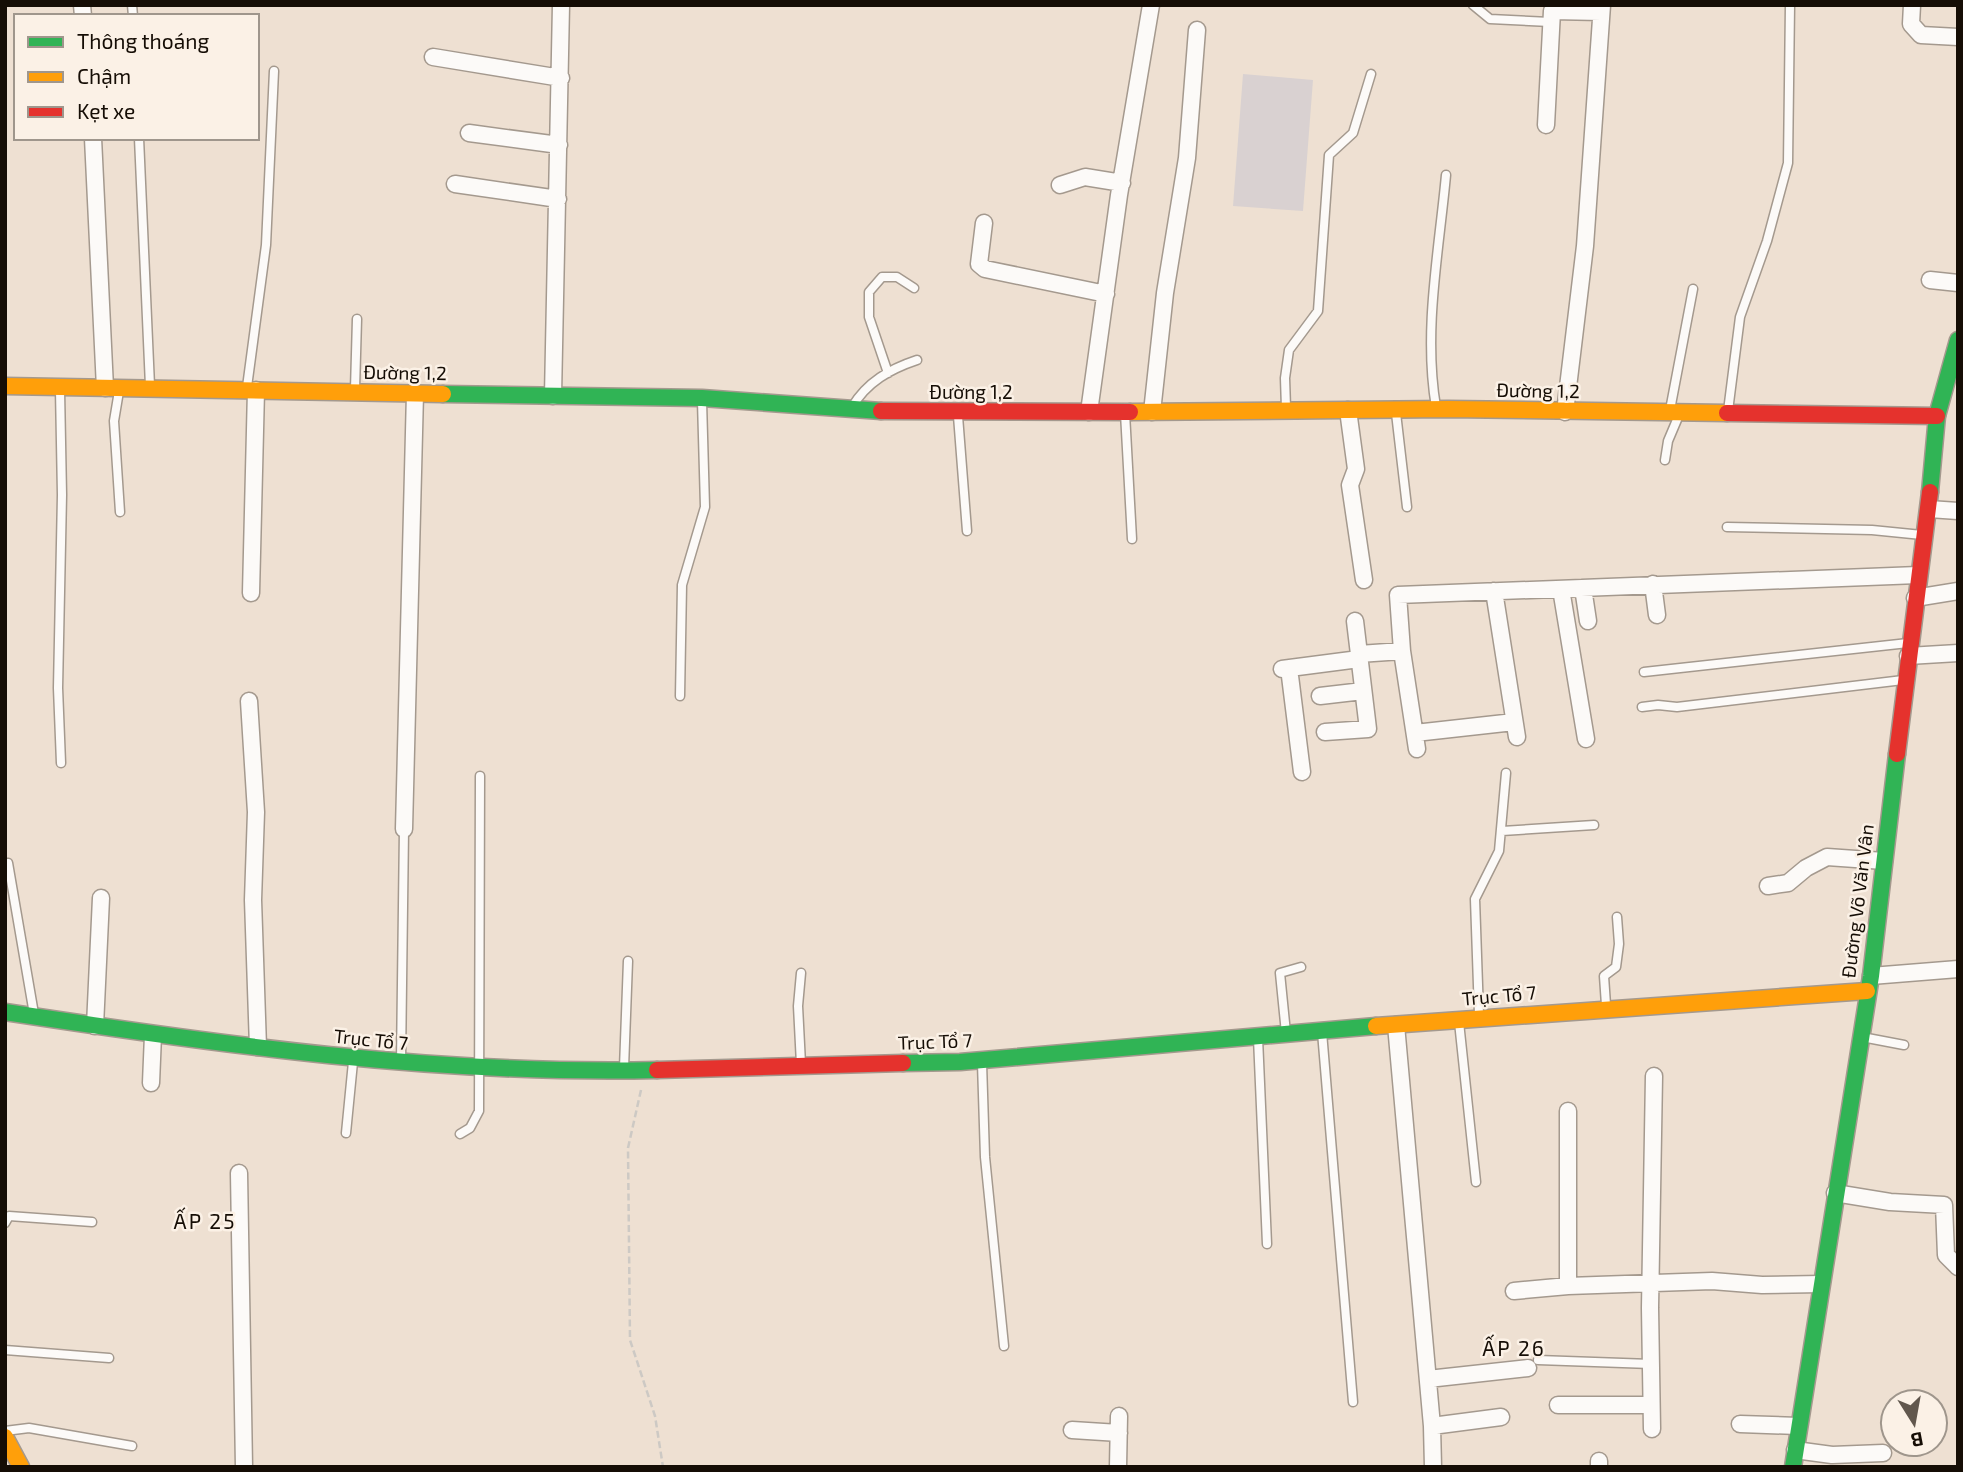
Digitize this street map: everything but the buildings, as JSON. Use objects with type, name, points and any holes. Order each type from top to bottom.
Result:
[{"type":"street","points":[[553,396],[561,5]]},
{"type":"street","points":[[1089,412],[1122,183],[1152,5]]},
{"type":"street","points":[[1912,5],[1911,24],[1921,35],[1958,37]]},
{"type":"street","points":[[1546,125],[1551,12],[1601,8],[1585,246],[1565,412]]},
{"type":"street","points":[[1152,412],[1166,293],[1187,158],[1197,30]]},
{"type":"street","points":[[433,57],[561,78]]},
{"type":"street","points":[[470,132],[559,145]]},
{"type":"street","points":[[93,140],[112,388]]},
{"type":"street","points":[[1060,185],[1085,177],[1122,183]]},
{"type":"street","points":[[455,184],[558,199]]},
{"type":"street","points":[[984,223],[979,264],[985,269],[1106,294]]},
{"type":"street","points":[[1930,279],[1958,283]]},
{"type":"street","name":"Đường Võ Văn Vân","points":[[1794,1459],[1869,984],[1939,410],[1958,340]]},
{"type":"street","name":"Đường 1,2","points":[[5,386],[702,398],[851,410],[957,413],[1436,410],[1728,414],[1939,410]]},
{"type":"street","points":[[251,390],[251,593]]},
{"type":"street","points":[[404,830],[415,393]]},
{"type":"street","points":[[1939,410],[1958,405]]},
{"type":"street","points":[[1348,410],[1356,469],[1350,485],[1364,580]]},
{"type":"street","points":[[1929,509],[1958,510]]},
{"type":"street","points":[[1494,591],[1516,729],[1416,741],[1402,651],[1398,595],[1653,584],[1918,575]]},
{"type":"street","points":[[1653,584],[1657,615]]},
{"type":"street","points":[[1583,588],[1588,621]]},
{"type":"street","points":[[1561,589],[1586,739]]},
{"type":"street","points":[[1915,598],[1958,591]]},
{"type":"street","points":[[1325,732],[1368,729],[1355,621]]},
{"type":"street","points":[[1909,649],[1958,653]]},
{"type":"street","points":[[1301,772],[1285,669],[1402,651]]},
{"type":"street","points":[[1320,696],[1363,691]]},
{"type":"street","points":[[249,701],[250,760],[256,812],[253,900],[258,1047]]},
{"type":"street","points":[[1768,886],[1788,883],[1806,868],[1828,857],[1884,861]]},
{"type":"street","points":[[95,1026],[101,898]]},
{"type":"street","points":[[1869,984],[1958,969]]},
{"type":"street","name":"Trục Tổ 7","points":[[5,1012],[153,1035],[401,1065],[624,1071],[982,1060],[1869,984]]},
{"type":"street","points":[[1396,1025],[1432,1426],[1433,1467]]},
{"type":"street","points":[[151,1083],[153,1035]]},
{"type":"street","points":[[1652,1429],[1654,1076]]},
{"type":"street","points":[[1568,1111],[1568,1286]]},
{"type":"street","points":[[239,1173],[244,1467]]},
{"type":"street","points":[[1835,1193],[1951,1210],[1946,1255],[1958,1267]]},
{"type":"street","points":[[1514,1291],[1568,1286],[1712,1281],[1762,1285],[1821,1284]]},
{"type":"street","points":[[1428,1379],[1533,1364]]},
{"type":"street","points":[[1558,1405],[1651,1405]]},
{"type":"street","points":[[1432,1426],[1501,1417]]},
{"type":"street","points":[[1072,1430],[1119,1424],[1118,1467]]},
{"type":"street","points":[[1740,1424],[1798,1426]]},
{"type":"street","points":[[5,1437],[21,1467]]},
{"type":"street","points":[[1794,1459],[1852,1461],[1879,1454]]},
{"type":"lane","points":[[1474,5],[1490,19],[1551,12]]},
{"type":"lane","points":[[1728,414],[1729,380],[1740,317],[1767,240],[1788,163],[1790,5]]},
{"type":"lane","points":[[251,390],[267,244],[274,71]]},
{"type":"lane","points":[[1286,411],[1284,378],[1289,351],[1318,312],[1329,155],[1353,133],[1371,74]]},
{"type":"lane","points":[[139,140],[150,389]]},
{"type":"lane","points":[[1436,410],[1430,370],[1431,341],[1446,175]]},
{"type":"lane","points":[[888,373],[869,317],[869,292],[882,278],[897,277],[914,288]]},
{"type":"lane","points":[[1665,460],[1675,413],[1693,289]]},
{"type":"lane","points":[[355,392],[357,319]]},
{"type":"lane","points":[[851,410],[862,391],[888,373],[917,360]]},
{"type":"lane","points":[[60,387],[62,495],[58,688],[61,763]]},
{"type":"lane","points":[[112,388],[121,512]]},
{"type":"lane","points":[[680,696],[682,585],[705,507],[702,398]]},
{"type":"lane","points":[[1396,410],[1407,507]]},
{"type":"lane","points":[[1125,412],[1132,540]]},
{"type":"lane","points":[[957,413],[967,531]]},
{"type":"lane","points":[[1727,527],[1871,530],[1925,535]]},
{"type":"lane","points":[[1644,672],[1909,649]]},
{"type":"lane","points":[[1642,707],[1677,707],[1905,680]]},
{"type":"lane","points":[[1479,1017],[1475,899],[1499,851],[1506,773]]},
{"type":"lane","points":[[460,1134],[470,1128],[479,1111],[480,776]]},
{"type":"lane","points":[[1502,831],[1594,825]]},
{"type":"lane","points":[[401,1065],[404,830]]},
{"type":"lane","points":[[8,863],[34,1016]]},
{"type":"lane","points":[[1606,1008],[1604,976],[1616,967],[1619,944],[1617,917]]},
{"type":"lane","points":[[624,1071],[628,961]]},
{"type":"lane","points":[[1286,1036],[1280,973],[1301,967]]},
{"type":"lane","points":[[801,974],[798,1006],[801,1066]]},
{"type":"lane","points":[[1459,1019],[1476,1182]]},
{"type":"lane","points":[[1322,1032],[1353,1402]]},
{"type":"lane","points":[[1860,1036],[1904,1045]]},
{"type":"lane","points":[[1258,1038],[1267,1244]]},
{"type":"lane","points":[[346,1133],[353,1059]]},
{"type":"lane","points":[[982,1060],[985,1157],[1004,1346]]},
{"type":"lane","points":[[5,1223],[9,1216],[92,1222]]},
{"type":"lane","points":[[5,1350],[108,1358]]},
{"type":"lane","points":[[1533,1364],[1651,1364]]},
{"type":"lane","points":[[5,1431],[29,1428],[132,1446]]},
{"type":"path","points":[[647,1070],[628,1148],[630,1340],[655,1416],[663,1467]]},
{"type":"traffic: fast","points":[[1930,492],[1937,416],[1958,340]]},
{"type":"traffic: fast","points":[[443,394],[702,398],[881,411]]},
{"type":"traffic: fast","points":[[1793,1467],[1871,976],[1897,754]]},
{"type":"traffic: fast","points":[[5,1012],[168,1036],[412,1063],[493,1068],[657,1070]]},
{"type":"traffic: fast","points":[[903,1063],[960,1062],[1376,1026]]},
{"type":"traffic: slow","points":[[5,386],[443,394]]},
{"type":"traffic: slow","points":[[1130,412],[1448,409],[1727,413]]},
{"type":"traffic: slow","points":[[1376,1026],[1867,991]]},
{"type":"traffic: slow","points":[[5,1437],[21,1467]]},
{"type":"traffic: jam","points":[[881,411],[1130,412]]},
{"type":"traffic: jam","points":[[1727,413],[1937,416]]},
{"type":"traffic: jam","points":[[1897,754],[1930,492]]},
{"type":"traffic: jam","points":[[657,1070],[903,1063]]},
{"type":"district","name":"ẤP 25","points":[[205,1220]]},
{"type":"district","name":"ẤP 26","points":[[1514,1347]]}]
